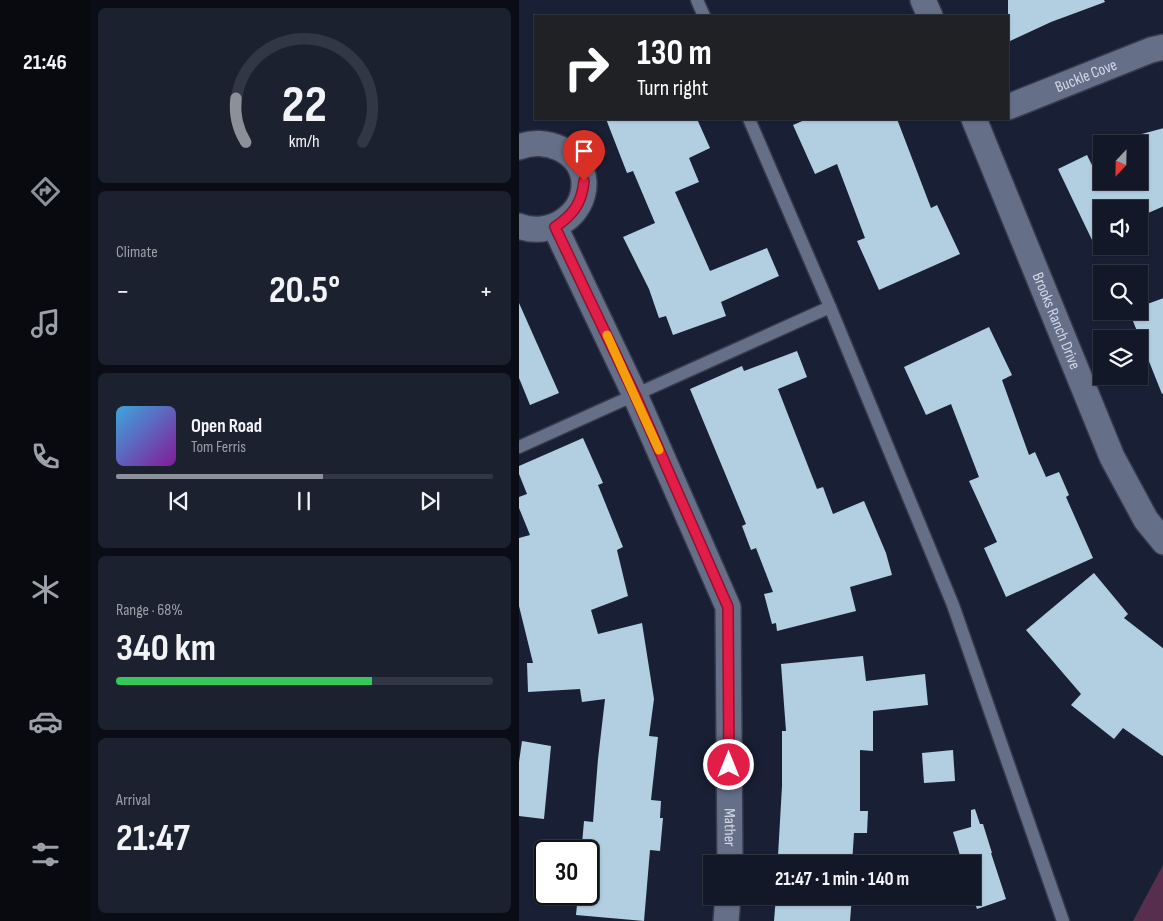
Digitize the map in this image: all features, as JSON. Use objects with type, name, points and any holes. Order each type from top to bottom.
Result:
[{"type":"street","points":[[923,0],[930,15]]},
{"type":"street","name":"Buckle Cove","points":[[1009,107],[1151,50],[1163,47]]},
{"type":"street","name":"Brooks Ranch Drive","points":[[976,120],[1112,457],[1146,520],[1163,542]]},
{"type":"street","points":[[519,146],[538,142],[547,143],[561,149],[579,166],[584,181],[583,194],[577,208],[567,219],[555,227],[541,230],[528,230],[519,226]]},
{"type":"street","name":"Mather","points":[[555,227],[635,395],[728,607],[730,855]]},
{"type":"street","points":[[726,921],[727,905]]},
{"type":"lane","points":[[697,0],[704,15]]},
{"type":"lane","points":[[749,120],[830,307],[953,605],[1063,921]]},
{"type":"lane","points":[[519,447],[830,307]]},
{"type":"shaded area","points":[[1163,865],[1163,921],[1133,921]]},
{"type":"building","points":[[1008,0],[1104,0],[1105,2],[1051,22],[1009,42]]},
{"type":"building","points":[[606,120],[697,120],[710,148],[689,158],[699,182],[675,192],[710,271],[767,248],[779,276],[721,302],[726,316],[673,335],[666,316],[659,318],[649,289],[623,237],[655,223],[633,171],[627,173]]},
{"type":"building","points":[[805,120],[897,120],[931,208],[937,205],[960,254],[879,290],[857,241],[865,238],[837,164],[815,174],[793,125]]},
{"type":"building","points":[[1164,128],[1164,206],[1148,213],[1148,200],[1093,200],[1092,240],[1058,169],[1087,155],[1093,164],[1093,190],[1148,190],[1148,135],[1138,135]]},
{"type":"building","points":[[1164,298],[1164,393],[1162,394],[1148,359],[1148,330],[1137,330],[1133,320],[1148,320],[1148,304]]},
{"type":"building","points":[[519,303],[559,393],[530,405],[519,378]]},
{"type":"building","points":[[989,327],[1012,375],[1002,380],[1029,455],[1035,452],[1046,477],[1059,472],[1069,495],[1066,497],[1093,558],[1006,597],[984,548],[997,542],[969,481],[979,477],[951,404],[926,415],[904,367]]},
{"type":"building","points":[[797,351],[807,377],[778,389],[817,489],[823,487],[833,514],[864,501],[886,553],[892,575],[850,587],[856,611],[777,631],[776,623],[772,624],[764,594],[773,592],[756,548],[751,550],[742,526],[746,524],[690,389],[742,366],[744,371]]},
{"type":"building","points":[[583,438],[603,483],[598,485],[623,547],[617,550],[628,596],[591,610],[598,634],[642,623],[654,699],[649,736],[658,737],[651,800],[661,801],[660,818],[663,818],[660,851],[650,850],[644,921],[576,915],[577,905],[599,905],[599,840],[582,840],[584,821],[593,822],[605,699],[582,702],[580,689],[528,692],[527,663],[533,663],[519,606],[519,538],[530,535],[519,508],[519,497],[527,494],[519,474],[519,466]]},
{"type":"building","points":[[1094,573],[1128,614],[1124,618],[1164,649],[1164,757],[1123,728],[1114,739],[1071,705],[1081,694],[1026,630]]},
{"type":"building","points":[[863,656],[866,681],[925,674],[928,705],[873,711],[873,751],[860,750],[860,811],[868,811],[867,833],[854,833],[853,855],[778,855],[782,786],[782,731],[786,731],[781,664]]},
{"type":"building","points":[[522,741],[551,746],[544,819],[519,816],[519,762]]},
{"type":"building","points":[[953,750],[955,781],[924,783],[922,753]]},
{"type":"building","points":[[975,809],[980,824],[983,824],[1006,899],[977,909],[976,905],[981,905],[981,855],[960,855],[953,832],[971,827],[971,810]]},
{"type":"building","points":[[775,905],[851,905],[850,921],[774,921]]},
{"type":"slow traffic","points":[[607,335],[659,450]]},
{"type":"route","points":[[584,181],[583,194],[577,208],[567,219],[555,227],[635,395],[728,607],[729,765]]}]
